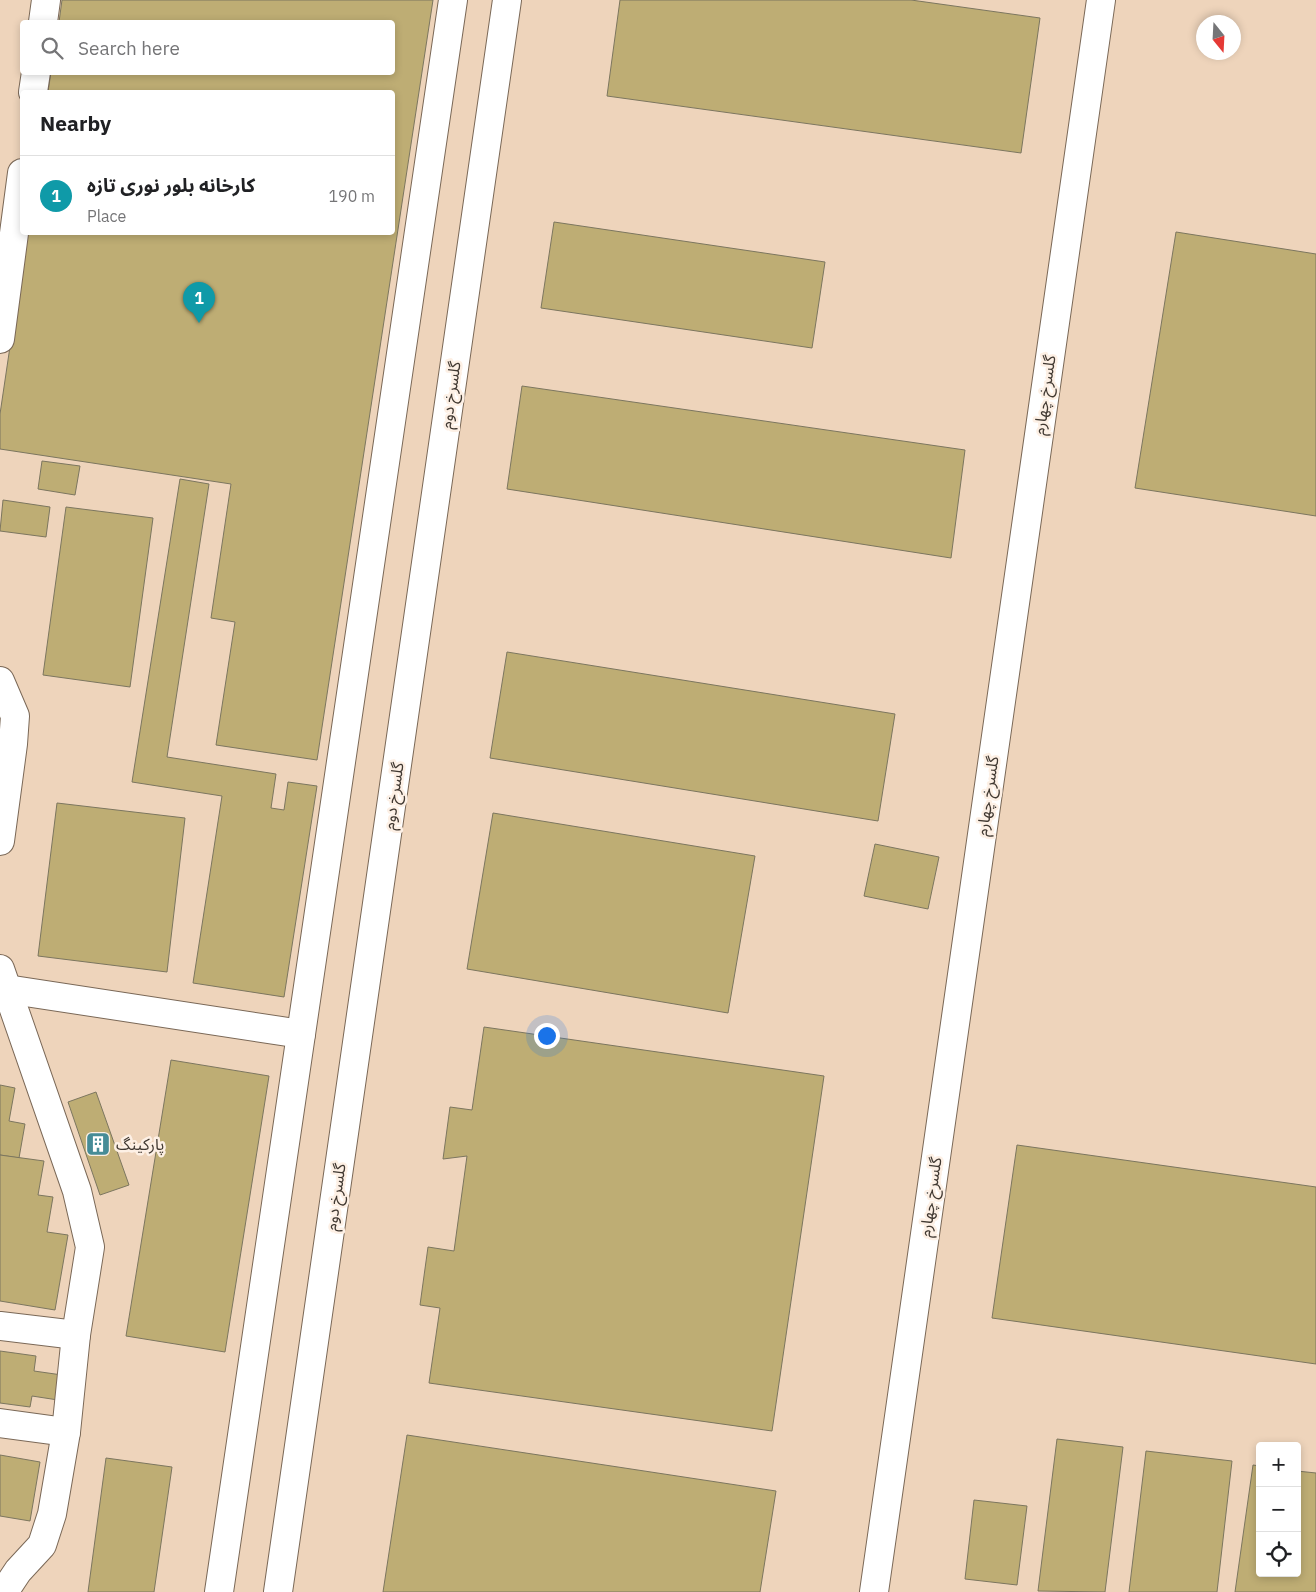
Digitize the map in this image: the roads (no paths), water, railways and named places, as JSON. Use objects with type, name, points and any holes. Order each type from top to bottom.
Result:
[{"type":"street","points":[[43,20],[46,0]]},
{"type":"street","points":[[219,1592],[453,0]]},
{"type":"street","name":"گلسرخ دوم","points":[[278,1592],[507,0]]},
{"type":"street","name":"گلسرخ چهارم","points":[[874,1592],[1101,0]]},
{"type":"street","points":[[33,90],[36,75]]},
{"type":"street","points":[[0,339],[20,188]]},
{"type":"street","points":[[0,682],[15,716],[0,840]]},
{"type":"street","points":[[4,1592],[18,1571],[42,1545],[52,1514],[66,1432],[76,1334],[90,1247],[77,1190],[2,982],[301,1034]]},
{"type":"street","points":[[0,1326],[76,1334]]},
{"type":"street","points":[[0,1423],[66,1432]]},
{"type":"place","name":"کارخانه بلور نوری تازه","points":[[199,323]]},
{"type":"place","name":"پارکینگ","points":[[98,1144]]}]
